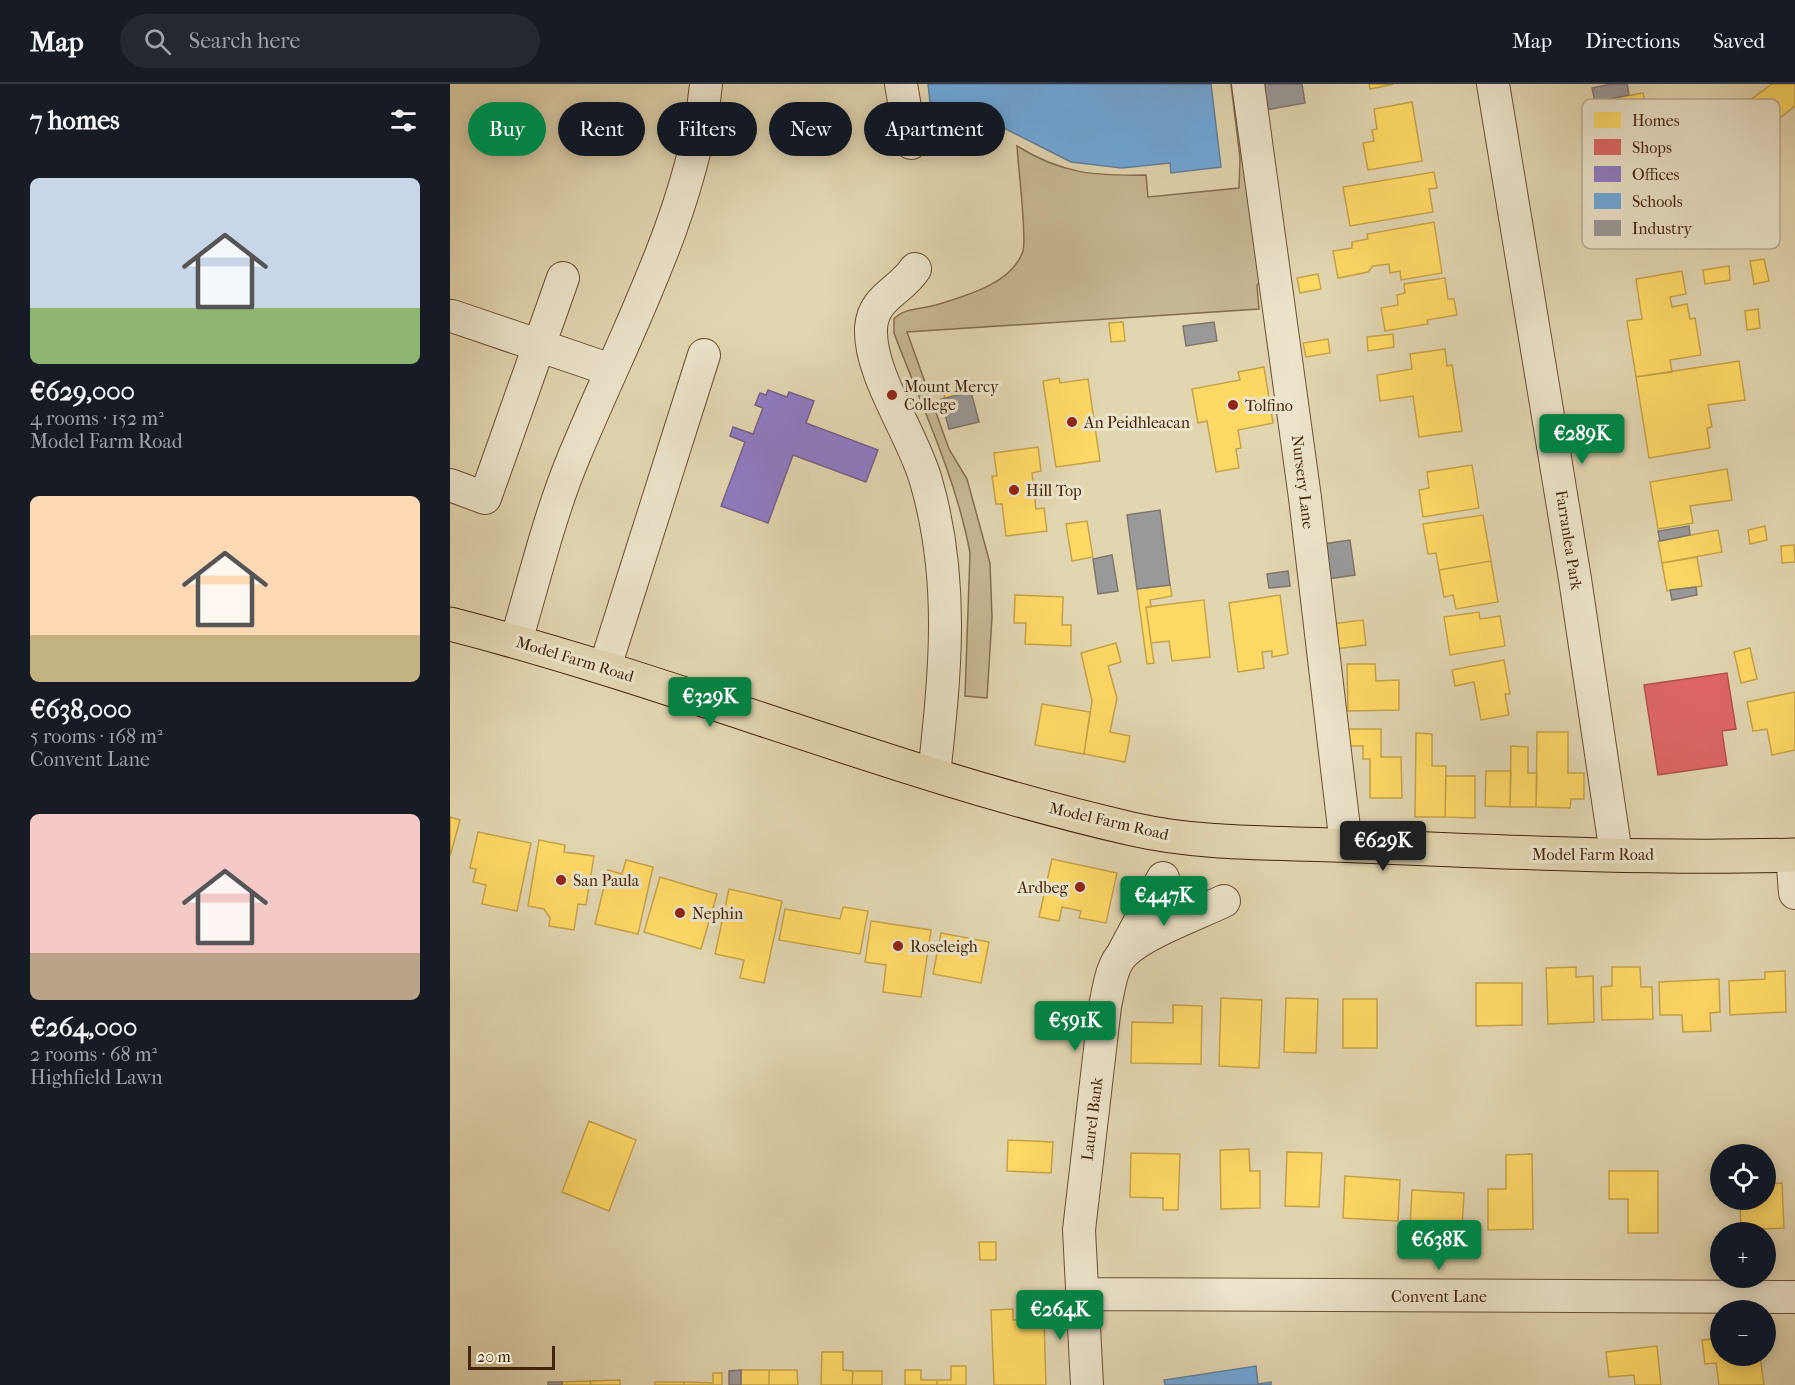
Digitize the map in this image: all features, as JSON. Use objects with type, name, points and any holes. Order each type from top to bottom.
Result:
[{"type":"main road","name":"Model Farm Road","points":[[450,624],[516,640],[605,667],[934,775],[1142,831],[1266,843],[1560,855],[1794,855]]},
{"type":"street","points":[[516,640],[572,462],[668,233],[695,148],[706,84]]},
{"type":"street","points":[[902,84],[905,102]]},
{"type":"street","name":"Nursery Lane","points":[[1248,84],[1305,498],[1346,845]]},
{"type":"street","name":"Farranlea Park","points":[[1493,84],[1575,579],[1616,854]]},
{"type":"street","points":[[915,269],[902,286],[880,301],[871,326],[875,362],[907,430],[926,479],[942,550],[947,624],[943,693],[934,775]]},
{"type":"street","points":[[450,485],[484,498],[563,278]]},
{"type":"street","points":[[452,316],[611,370]]},
{"type":"street","points":[[605,667],[704,355]]},
{"type":"street","points":[[1794,855],[1795,893]]},
{"type":"street","name":"Laurel Bank","points":[[1087,1385],[1079,1230],[1105,1006],[1112,976],[1163,878]]},
{"type":"street","points":[[1123,954],[1143,940],[1224,901]]},
{"type":"street","name":"Convent Lane","points":[[1082,1294],[1795,1297]]},
{"type":"shaded area","points":[[1231,84],[1243,84],[1264,272],[1257,286],[1259,309],[907,332],[949,449],[967,479],[990,563],[992,617],[987,698],[965,696],[970,553],[947,469],[894,333],[894,319],[902,313],[936,305],[986,287],[1009,272],[1017,262],[1023,251],[1024,243],[1017,146],[1064,168],[1095,174],[1146,175],[1148,197],[1239,188],[1240,158]]},
{"type":"building: Homes","points":[[1369,84],[1394,84],[1370,89]]},
{"type":"building: Homes","points":[[1772,84],[1795,84],[1795,106],[1780,118],[1780,99],[1751,99]]},
{"type":"building: Homes","points":[[1643,93],[1644,99],[1611,99]]},
{"type":"building: Homes","points":[[1412,102],[1422,161],[1368,170],[1363,143],[1374,141],[1372,130],[1377,129],[1374,109]]},
{"type":"building: Homes","points":[[1434,172],[1437,188],[1429,189],[1433,212],[1350,226],[1343,187]]},
{"type":"building: Homes","points":[[1434,222],[1442,273],[1401,280],[1400,271],[1390,273],[1389,264],[1373,266],[1368,272],[1338,278],[1333,251],[1352,248],[1352,242],[1368,239],[1367,234]]},
{"type":"building: Homes","points":[[1764,259],[1769,281],[1754,284],[1750,261]]},
{"type":"building: Homes","points":[[1729,266],[1730,280],[1705,284],[1703,270]]},
{"type":"building: Homes","points":[[1682,271],[1686,294],[1670,297],[1672,307],[1687,304],[1690,319],[1695,318],[1701,355],[1670,360],[1672,372],[1636,377],[1627,321],[1642,319],[1636,279]]},
{"type":"building: Homes","points":[[1318,274],[1321,289],[1300,293],[1297,278]]},
{"type":"building: Homes","points":[[1445,278],[1448,299],[1454,299],[1457,315],[1427,320],[1428,324],[1385,331],[1381,308],[1398,305],[1397,295],[1405,293],[1404,284]]},
{"type":"building: Homes","points":[[1758,309],[1760,328],[1747,330],[1745,311]]},
{"type":"building: Homes","points":[[1123,322],[1125,341],[1111,342],[1109,323]]},
{"type":"building: Homes","points":[[1393,334],[1394,347],[1368,351],[1367,337]]},
{"type":"building: Homes","points":[[1328,339],[1330,353],[1306,357],[1303,343]]},
{"type":"building: Homes","points":[[1445,349],[1447,366],[1452,365],[1462,431],[1419,437],[1413,396],[1380,401],[1377,375],[1412,369],[1410,354]]},
{"type":"building: Homes","points":[[1739,361],[1745,400],[1708,405],[1712,427],[1707,428],[1710,448],[1649,458],[1636,377]]},
{"type":"building: Homes","name":"Tolfino","points":[[1264,367],[1273,423],[1238,430],[1241,448],[1236,449],[1239,468],[1216,472],[1207,421],[1198,423],[1192,389],[1240,380],[1238,372]]},
{"type":"building: Homes","name":"An Peidhleacan","points":[[1059,378],[1060,383],[1088,379],[1100,461],[1056,467],[1043,381]]},
{"type":"building: Homes","points":[[955,383],[959,395],[945,398],[942,387]]},
{"type":"building: Homes","name":"Hill Top","points":[[1038,447],[1041,471],[1032,473],[1036,509],[1044,508],[1047,531],[1006,536],[1002,504],[996,504],[992,476],[997,476],[994,453]]},
{"type":"building: Homes","points":[[1472,465],[1479,508],[1423,517],[1419,490],[1429,488],[1427,472]]},
{"type":"building: Homes","points":[[1727,469],[1732,500],[1690,506],[1693,523],[1658,529],[1650,482]]},
{"type":"building: Homes","points":[[1483,515],[1491,561],[1439,570],[1436,553],[1428,554],[1423,524]]},
{"type":"building: Homes","points":[[1087,521],[1093,557],[1072,561],[1066,524]]},
{"type":"building: Homes","points":[[1765,526],[1767,540],[1750,544],[1748,530]]},
{"type":"building: Homes","points":[[1718,530],[1722,552],[1662,563],[1658,541]]},
{"type":"building: Homes","points":[[1794,545],[1795,562],[1782,563],[1781,546]]},
{"type":"building: Homes","points":[[1697,557],[1702,586],[1667,591],[1662,563]]},
{"type":"building: Homes","points":[[1491,561],[1498,602],[1456,609],[1453,595],[1444,597],[1439,570]]},
{"type":"building: Homes","points":[[1170,585],[1172,596],[1150,600],[1151,607],[1146,607],[1154,663],[1147,664],[1137,589]]},
{"type":"building: Homes","points":[[1015,595],[1063,597],[1062,625],[1071,625],[1071,646],[1025,644],[1026,623],[1014,623]]},
{"type":"building: Homes","points":[[1280,595],[1288,654],[1272,657],[1272,651],[1262,652],[1264,668],[1238,672],[1229,603]]},
{"type":"building: Homes","points":[[1204,600],[1210,657],[1172,661],[1169,641],[1151,643],[1146,607]]},
{"type":"building: Homes","points":[[1479,612],[1480,619],[1500,616],[1505,646],[1450,655],[1444,617]]},
{"type":"building: Homes","points":[[1363,620],[1366,645],[1335,649],[1332,624]]},
{"type":"building: Homes","points":[[1116,643],[1121,662],[1108,666],[1117,698],[1110,732],[1130,736],[1125,762],[1084,754],[1092,701],[1081,653]]},
{"type":"building: Homes","points":[[1750,648],[1757,679],[1741,683],[1734,652]]},
{"type":"building: Homes","points":[[1504,660],[1510,694],[1505,694],[1509,715],[1481,720],[1474,682],[1455,686],[1452,670]]},
{"type":"building: Homes","points":[[1347,664],[1375,664],[1376,681],[1399,680],[1399,710],[1348,711]]},
{"type":"building: Homes","points":[[1795,692],[1795,750],[1772,755],[1767,729],[1753,731],[1747,702]]},
{"type":"building: Homes","points":[[1042,704],[1090,712],[1084,754],[1035,745]]},
{"type":"building: Homes","points":[[1346,729],[1381,729],[1381,757],[1401,757],[1402,798],[1370,798],[1370,759],[1363,759],[1363,746],[1346,746]]},
{"type":"building: Homes","points":[[1537,732],[1568,732],[1568,773],[1584,773],[1584,799],[1571,799],[1570,808],[1536,807]]},
{"type":"building: Homes","points":[[1416,733],[1432,734],[1432,766],[1446,766],[1445,817],[1415,817]]},
{"type":"building: Homes","points":[[1511,746],[1528,747],[1528,773],[1537,773],[1536,807],[1510,807]]},
{"type":"building: Homes","points":[[1486,771],[1511,771],[1510,807],[1485,806]]},
{"type":"building: Homes","points":[[1446,776],[1475,776],[1475,818],[1445,817]]},
{"type":"building: Homes","points":[[450,817],[460,820],[450,856]]},
{"type":"building: Homes","points":[[478,832],[531,843],[517,911],[482,904],[486,885],[473,882],[476,869],[470,868]]},
{"type":"building: Homes","name":"San Paula","points":[[539,840],[565,845],[564,852],[594,856],[586,905],[578,904],[574,930],[549,926],[550,918],[544,909],[528,906]]},
{"type":"building: Homes","name":"Ardbeg","points":[[1052,859],[1117,873],[1106,923],[1079,918],[1081,911],[1062,907],[1059,921],[1039,917]]},
{"type":"building: Homes","points":[[626,860],[653,867],[638,934],[595,924],[608,870],[622,874]]},
{"type":"building: Homes","name":"Nephin","points":[[660,877],[717,894],[701,949],[644,932]]},
{"type":"building: Homes","points":[[729,889],[782,901],[764,983],[740,978],[744,960],[715,954]]},
{"type":"building: Homes","points":[[843,907],[868,911],[860,954],[779,940],[785,909],[840,919]]},
{"type":"building: Homes","name":"Roseleigh","points":[[871,921],[931,930],[921,997],[883,992],[886,965],[865,962]]},
{"type":"building: Homes","points":[[941,933],[989,942],[981,983],[933,974]]},
{"type":"building: Homes","points":[[1576,967],[1576,977],[1593,976],[1594,1022],[1548,1024],[1546,968]]},
{"type":"building: Homes","points":[[1612,967],[1640,967],[1641,987],[1652,987],[1653,1019],[1602,1020],[1601,987],[1612,986]]},
{"type":"building: Homes","points":[[1785,971],[1786,1012],[1730,1015],[1729,981],[1765,979],[1765,972]]},
{"type":"building: Homes","points":[[1719,979],[1720,1012],[1710,1013],[1711,1031],[1683,1032],[1682,1015],[1660,1015],[1659,982]]},
{"type":"building: Homes","points":[[1476,983],[1522,983],[1522,1025],[1476,1026]]},
{"type":"building: Homes","points":[[1221,998],[1262,1000],[1259,1068],[1219,1066]]},
{"type":"building: Homes","points":[[1286,998],[1318,999],[1316,1053],[1284,1052]]},
{"type":"building: Homes","points":[[1343,999],[1377,999],[1377,1048],[1343,1048]]},
{"type":"building: Homes","points":[[1173,1005],[1202,1006],[1201,1064],[1131,1063],[1132,1022],[1173,1023]]},
{"type":"building: Homes","points":[[589,1121],[636,1140],[609,1211],[562,1192]]},
{"type":"building: Homes","points":[[1008,1140],[1053,1142],[1051,1173],[1007,1171]]},
{"type":"building: Homes","points":[[1249,1149],[1250,1171],[1260,1171],[1260,1208],[1221,1209],[1220,1150]]},
{"type":"building: Homes","points":[[1287,1152],[1322,1153],[1319,1207],[1285,1206]]},
{"type":"building: Homes","points":[[1131,1153],[1180,1154],[1178,1210],[1163,1210],[1163,1198],[1130,1197]]},
{"type":"building: Homes","points":[[1532,1154],[1533,1229],[1488,1230],[1488,1189],[1506,1189],[1506,1155]]},
{"type":"building: Homes","points":[[1609,1171],[1658,1171],[1658,1233],[1628,1233],[1628,1199],[1609,1199]]},
{"type":"building: Homes","points":[[1345,1176],[1400,1180],[1398,1221],[1343,1218]]},
{"type":"building: Homes","points":[[1776,1183],[1782,1183],[1784,1228],[1776,1228],[1776,1222],[1741,1222],[1740,1210],[1776,1210]]},
{"type":"building: Homes","points":[[1412,1190],[1464,1193],[1462,1229],[1410,1226]]},
{"type":"building: Homes","points":[[979,1242],[996,1242],[996,1260],[980,1260]]},
{"type":"building: Homes","points":[[1013,1309],[1013,1320],[1044,1319],[1046,1385],[994,1385],[991,1310]]},
{"type":"building: Homes","points":[[1710,1339],[1710,1364],[1705,1364],[1702,1340]]},
{"type":"building: Homes","points":[[1657,1346],[1661,1385],[1635,1385],[1634,1375],[1609,1377],[1606,1352]]},
{"type":"building: Homes","points":[[822,1352],[843,1352],[843,1370],[853,1371],[852,1385],[821,1385]]},
{"type":"building: Homes","points":[[951,1366],[966,1366],[966,1385],[937,1385],[937,1380],[951,1380]]},
{"type":"building: Homes","points":[[1716,1366],[1761,1366],[1764,1385],[1719,1385]]},
{"type":"building: Homes","points":[[741,1370],[769,1370],[769,1385],[741,1385]]},
{"type":"building: Homes","points":[[769,1370],[797,1370],[798,1385],[769,1385]]},
{"type":"building: Homes","points":[[905,1370],[921,1370],[921,1380],[937,1380],[937,1385],[905,1385]]},
{"type":"building: Homes","points":[[853,1371],[882,1371],[882,1385],[852,1385]]},
{"type":"building: Homes","points":[[713,1373],[722,1373],[722,1385],[684,1385],[684,1382],[713,1383]]},
{"type":"building: Homes","points":[[620,1380],[620,1385],[591,1385],[590,1381]]},
{"type":"building: Homes","points":[[590,1381],[591,1385],[562,1385],[562,1382]]},
{"type":"building: Homes","points":[[655,1382],[684,1382],[684,1385],[655,1385]]},
{"type":"building: Shops","points":[[1727,673],[1736,729],[1722,731],[1727,765],[1658,775],[1644,685]]},
{"type":"building: Offices","points":[[768,390],[787,397],[789,392],[814,401],[806,423],[878,450],[866,482],[793,455],[768,523],[721,506],[745,442],[730,436],[733,427],[753,434],[763,408],[755,405],[760,393],[766,395]]},
{"type":"building: Schools","points":[[928,84],[1211,84],[1221,167],[1171,173],[1170,163],[1122,168],[1071,162],[1005,129],[1005,102],[930,102]]},
{"type":"building: Schools","points":[[1256,1366],[1258,1384],[1271,1382],[1271,1385],[1165,1385],[1164,1380]]},
{"type":"building: Industry","points":[[1262,84],[1302,84],[1305,103],[1266,110]]},
{"type":"building: Industry","points":[[1611,84],[1627,84],[1629,95],[1594,99],[1592,88]]},
{"type":"building: Industry","points":[[1214,322],[1217,341],[1186,346],[1183,326]]},
{"type":"building: Industry","points":[[971,392],[979,422],[949,429],[941,399]]},
{"type":"building: Industry","points":[[1160,510],[1170,585],[1137,589],[1127,515]]},
{"type":"building: Industry","points":[[1689,526],[1690,535],[1660,541],[1658,531]]},
{"type":"building: Industry","points":[[1350,540],[1355,575],[1328,579],[1323,544]]},
{"type":"building: Industry","points":[[1112,555],[1118,591],[1098,594],[1093,559]]},
{"type":"building: Industry","points":[[1288,571],[1290,586],[1269,588],[1267,574]]},
{"type":"building: Industry","points":[[1696,587],[1697,595],[1672,600],[1670,590]]},
{"type":"building: Industry","points":[[741,1370],[741,1385],[729,1385],[729,1371]]},
{"type":"building: Industry","points":[[548,1382],[562,1382],[562,1385],[548,1385]]},
{"type":"place","name":"Mount Mercy College","points":[[892,395]]},
{"type":"place","name":"Tolfino","points":[[1233,405]]},
{"type":"place","name":"An Peidhleacan","points":[[1072,422]]},
{"type":"place","name":"Hill Top","points":[[1014,490]]},
{"type":"place","name":"San Paula","points":[[561,880]]},
{"type":"place","name":"Ardbeg","points":[[1080,887]]},
{"type":"place","name":"Nephin","points":[[680,913]]},
{"type":"place","name":"Roseleigh","points":[[898,946]]}]
